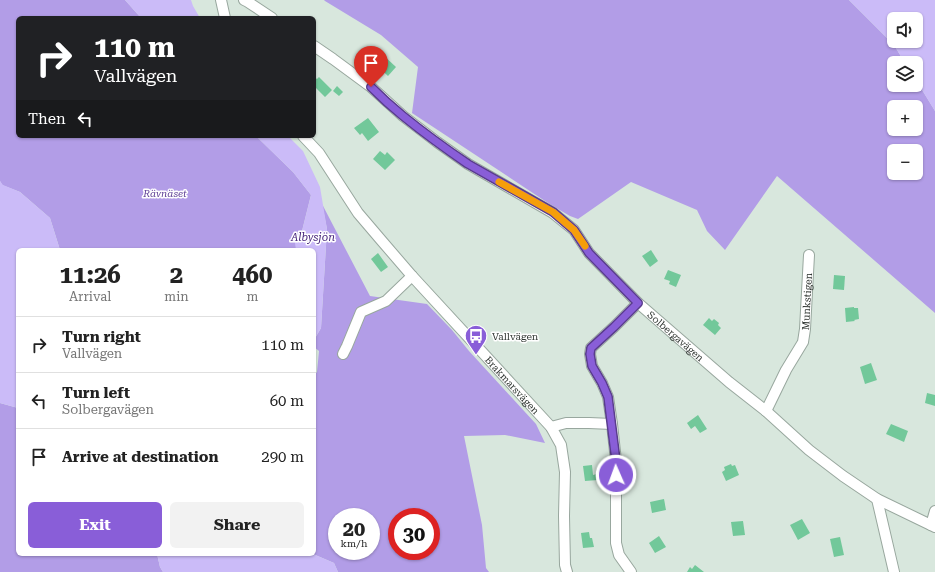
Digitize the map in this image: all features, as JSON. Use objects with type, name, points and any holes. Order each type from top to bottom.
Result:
[{"type":"street","points":[[221,0],[225,16]]},
{"type":"street","points":[[244,0],[269,16]]},
{"type":"street","name":"Solbergavägen","points":[[316,47],[371,87],[403,116],[468,164],[553,212],[574,230],[589,253],[638,303],[729,382],[766,411],[809,450],[843,476],[877,499],[933,526]]},
{"type":"street","name":"Brakmarsvägen","points":[[306,138],[319,153],[358,213],[412,276],[551,427],[561,445],[566,472],[564,516],[565,565],[567,572]]},
{"type":"street","name":"Munkstigen","points":[[766,411],[786,370],[802,342],[805,329],[809,255]]},
{"type":"street","points":[[343,354],[361,312],[386,301],[412,276]]},
{"type":"street","points":[[631,572],[619,555],[616,543],[616,461],[608,397],[592,366],[590,354],[591,348],[638,303]]},
{"type":"street","points":[[551,427],[566,423],[612,424]]},
{"type":"street","points":[[877,499],[894,572]]},
{"type":"street","points":[[933,526],[935,510]]},
{"type":"green space","name":"Rävnäset","points":[[0,0],[125,0],[139,16],[16,16],[16,138],[258,138],[293,172],[311,195],[297,248],[59,248],[50,218],[20,192],[2,185],[0,181]]},
{"type":"green space","points":[[324,0],[849,0],[887,38],[887,48],[896,48],[901,56],[887,56],[887,92],[923,91],[935,111],[935,313],[777,176],[725,250],[707,231],[697,210],[631,182],[578,219],[570,216],[412,113],[418,67],[381,35]]},
{"type":"green space","points":[[322,204],[370,296],[427,304],[536,424],[545,443],[505,435],[464,436],[482,525],[486,568],[489,572],[338,572],[334,563],[316,555],[316,373],[319,351],[316,349],[316,337],[321,328],[327,229]]},
{"type":"green space","points":[[0,403],[16,407],[16,556],[157,556],[163,572],[0,572]]},
{"type":"water","points":[[125,0],[191,0],[199,16],[139,16]]},
{"type":"water","points":[[849,0],[935,0],[935,111],[923,91],[923,56],[901,56],[896,48],[923,48],[923,12],[887,12],[887,38]]},
{"type":"water","name":"Albysjön","points":[[258,138],[290,138],[303,151],[320,187],[327,229],[321,328],[316,337],[316,248],[296,248],[294,237],[302,231],[311,195],[293,172]]},
{"type":"water","points":[[0,181],[3,185],[20,192],[50,218],[59,248],[16,248],[16,407],[0,403]]},
{"type":"water","points":[[316,555],[334,563],[338,572],[163,572],[157,556]]},
{"type":"building","points":[[383,55],[396,67],[388,76],[375,64]]},
{"type":"building","points":[[319,77],[332,90],[325,97],[316,88],[316,78]]},
{"type":"building","points":[[337,86],[343,92],[339,96],[333,91]]},
{"type":"building","points":[[368,118],[379,132],[368,141],[362,133],[360,135],[354,128]]},
{"type":"building","points":[[380,151],[385,155],[387,152],[395,160],[385,170],[373,159]]},
{"type":"building","points":[[651,250],[658,261],[650,267],[642,256]]},
{"type":"building","points":[[378,253],[388,267],[381,272],[371,259]]},
{"type":"building","points":[[668,270],[681,275],[676,287],[669,284],[670,281],[664,279]]},
{"type":"building","points":[[834,275],[845,276],[844,290],[833,289]]},
{"type":"building","points":[[845,308],[858,308],[859,319],[846,322]]},
{"type":"building","points":[[709,318],[712,321],[714,319],[719,323],[718,325],[721,328],[715,335],[703,325]]},
{"type":"building","points":[[871,363],[877,380],[865,384],[860,367]]},
{"type":"building","points":[[927,393],[935,395],[935,406],[925,403]]},
{"type":"building","points":[[698,415],[707,429],[700,433],[695,426],[691,429],[687,423]]},
{"type":"building","points":[[891,424],[908,431],[904,442],[886,434]]},
{"type":"building","points":[[731,464],[732,466],[735,465],[739,475],[726,481],[722,472],[725,470],[724,467]]},
{"type":"building","points":[[592,465],[593,475],[597,474],[598,480],[585,481],[583,466]]},
{"type":"building","points":[[664,499],[666,510],[652,513],[650,502]]},
{"type":"building","points":[[802,519],[810,533],[798,540],[790,525]]},
{"type":"building","points":[[743,521],[745,535],[733,536],[731,522]]},
{"type":"building","points":[[589,532],[594,547],[583,548],[581,533]]},
{"type":"building","points":[[659,536],[666,547],[655,553],[649,543]]},
{"type":"building","points":[[840,537],[844,555],[834,557],[830,539]]},
{"type":"building","points":[[695,565],[704,572],[687,572],[690,567],[692,569]]},
{"type":"slow traffic","points":[[499,182],[553,212],[574,230],[585,246]]},
{"type":"place","name":"Vallvägen","points":[[476,356]]},
{"type":"route","points":[[371,87],[403,116],[468,164],[553,212],[574,230],[589,253],[638,303],[591,348],[590,354],[592,366],[608,397],[616,461],[616,475]]}]
